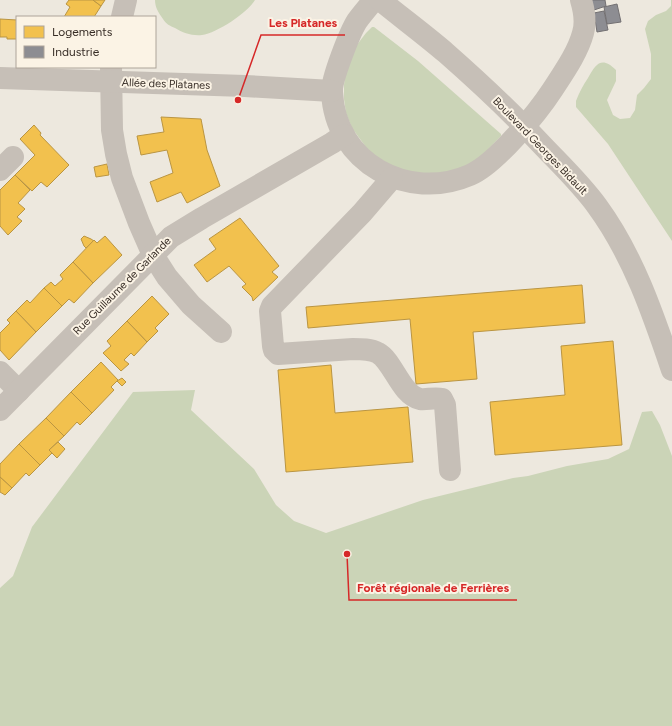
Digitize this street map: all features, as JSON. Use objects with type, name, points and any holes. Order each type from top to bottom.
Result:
[{"type":"street","points":[[122,16],[126,0]]},
{"type":"street","points":[[374,0],[356,22],[339,66],[332,91],[338,123],[354,149],[366,162],[380,172],[392,178],[407,182],[432,184],[471,175],[494,157],[524,126],[549,96],[572,58],[583,32],[584,10],[581,0]]},
{"type":"street","name":"Boulevard Georges Bidault","points":[[380,0],[446,53],[524,126],[572,176],[597,206],[623,249],[640,284],[657,324],[672,370]]},
{"type":"street","points":[[111,74],[112,130],[116,154],[129,197],[153,255],[167,277],[191,305],[222,332]]},
{"type":"street","name":"Allée des Platanes","points":[[0,78],[111,74],[332,91]]},
{"type":"street","name":"Rue Guillaume de Garlande","points":[[0,410],[171,237],[344,135]]},
{"type":"street","points":[[392,178],[362,213],[272,306],[270,311],[273,346],[274,350],[278,354],[353,349],[378,353],[387,361],[404,388],[414,396],[420,399],[442,399],[445,405],[450,470]]},
{"type":"street","points":[[0,372],[19,391]]},
{"type":"green space","points":[[155,0],[255,0],[239,16],[215,31],[202,35],[191,35],[167,24],[156,6]]},
{"type":"green space","points":[[671,0],[672,241],[608,144],[576,107],[576,101],[584,83],[594,68],[603,62],[607,63],[616,70],[616,81],[607,100],[613,115],[620,119],[630,118],[635,110],[637,95],[651,79],[651,54],[645,29],[648,21],[656,15],[666,11],[671,6]]},
{"type":"green space","points":[[372,27],[418,61],[501,134],[501,136],[476,162],[442,175],[402,171],[371,154],[352,128],[346,113],[344,85],[346,69],[356,46]]},
{"type":"green space","points":[[195,390],[191,410],[254,469],[276,505],[294,521],[326,533],[423,500],[567,466],[608,459],[629,449],[642,412],[652,411],[660,425],[672,456],[672,726],[0,726],[0,588],[13,576],[32,527],[133,392]]},
{"type":"building: Logements","points":[[69,0],[93,0],[101,6],[95,16],[65,16],[70,7],[66,4]]},
{"type":"building: Logements","points":[[93,0],[105,0],[101,6]]},
{"type":"building: Logements","points":[[0,19],[16,20],[16,39],[0,37]]},
{"type":"building: Logements","points":[[161,117],[201,119],[207,150],[220,186],[187,203],[181,192],[157,202],[150,182],[173,173],[167,150],[141,155],[137,136],[164,132]]},
{"type":"building: Logements","points":[[34,125],[41,133],[40,135],[69,165],[47,187],[41,182],[32,191],[15,175],[35,155],[20,139]]},
{"type":"building: Logements","points":[[107,164],[109,175],[96,177],[94,167]]},
{"type":"building: Logements","points":[[15,175],[30,190],[18,203],[25,209],[17,217],[22,221],[8,235],[0,226],[0,190]]},
{"type":"building: Logements","points":[[240,218],[279,266],[272,272],[278,277],[253,301],[252,297],[242,287],[246,284],[229,266],[207,282],[194,265],[216,249],[209,239]]},
{"type":"building: Logements","points":[[84,236],[94,241],[86,248],[81,239]]},
{"type":"building: Logements","points":[[105,236],[122,255],[93,283],[73,262],[94,240],[97,243]]},
{"type":"building: Logements","points":[[73,262],[93,283],[74,303],[69,299],[62,306],[44,288],[51,282],[55,286],[63,279],[60,275]]},
{"type":"building: Logements","points":[[582,285],[585,323],[473,332],[477,379],[416,384],[410,319],[308,328],[306,307]]},
{"type":"building: Logements","points":[[44,288],[62,306],[36,332],[16,311],[27,300],[30,303]]},
{"type":"building: Logements","points":[[152,296],[169,314],[155,328],[158,331],[147,342],[127,321]]},
{"type":"building: Logements","points":[[16,311],[36,332],[9,360],[0,350],[0,333],[10,323],[7,320]]},
{"type":"building: Logements","points":[[127,321],[147,342],[134,356],[131,353],[124,360],[129,364],[121,371],[103,353],[111,346],[107,341]]},
{"type":"building: Logements","points":[[613,341],[622,445],[495,455],[490,402],[565,395],[561,346]]},
{"type":"building: Logements","points":[[101,362],[118,380],[111,387],[114,390],[92,413],[71,392]]},
{"type":"building: Logements","points":[[331,365],[335,413],[408,407],[413,462],[286,472],[278,370]]},
{"type":"building: Logements","points":[[122,378],[126,382],[122,386],[117,381]]},
{"type":"building: Logements","points":[[71,392],[92,413],[80,425],[77,422],[64,436],[46,418]]},
{"type":"building: Logements","points":[[46,418],[64,436],[49,450],[52,453],[40,465],[19,444]]},
{"type":"building: Logements","points":[[58,442],[65,449],[57,458],[49,450]]},
{"type":"building: Logements","points":[[19,444],[40,465],[29,476],[26,473],[12,488],[0,477],[0,464]]},
{"type":"building: Logements","points":[[0,477],[12,488],[5,495],[0,492]]},
{"type":"building: Industrie","points":[[590,0],[605,0],[606,6],[594,10]]},
{"type":"building: Industrie","points":[[617,4],[621,22],[607,24],[604,7]]},
{"type":"building: Industrie","points":[[604,11],[608,30],[597,32],[594,13]]},
{"type":"place","name":"Les Platanes","points":[[238,100]]},
{"type":"place","name":"Forêt régionale de Ferrières","points":[[347,554]]}]
